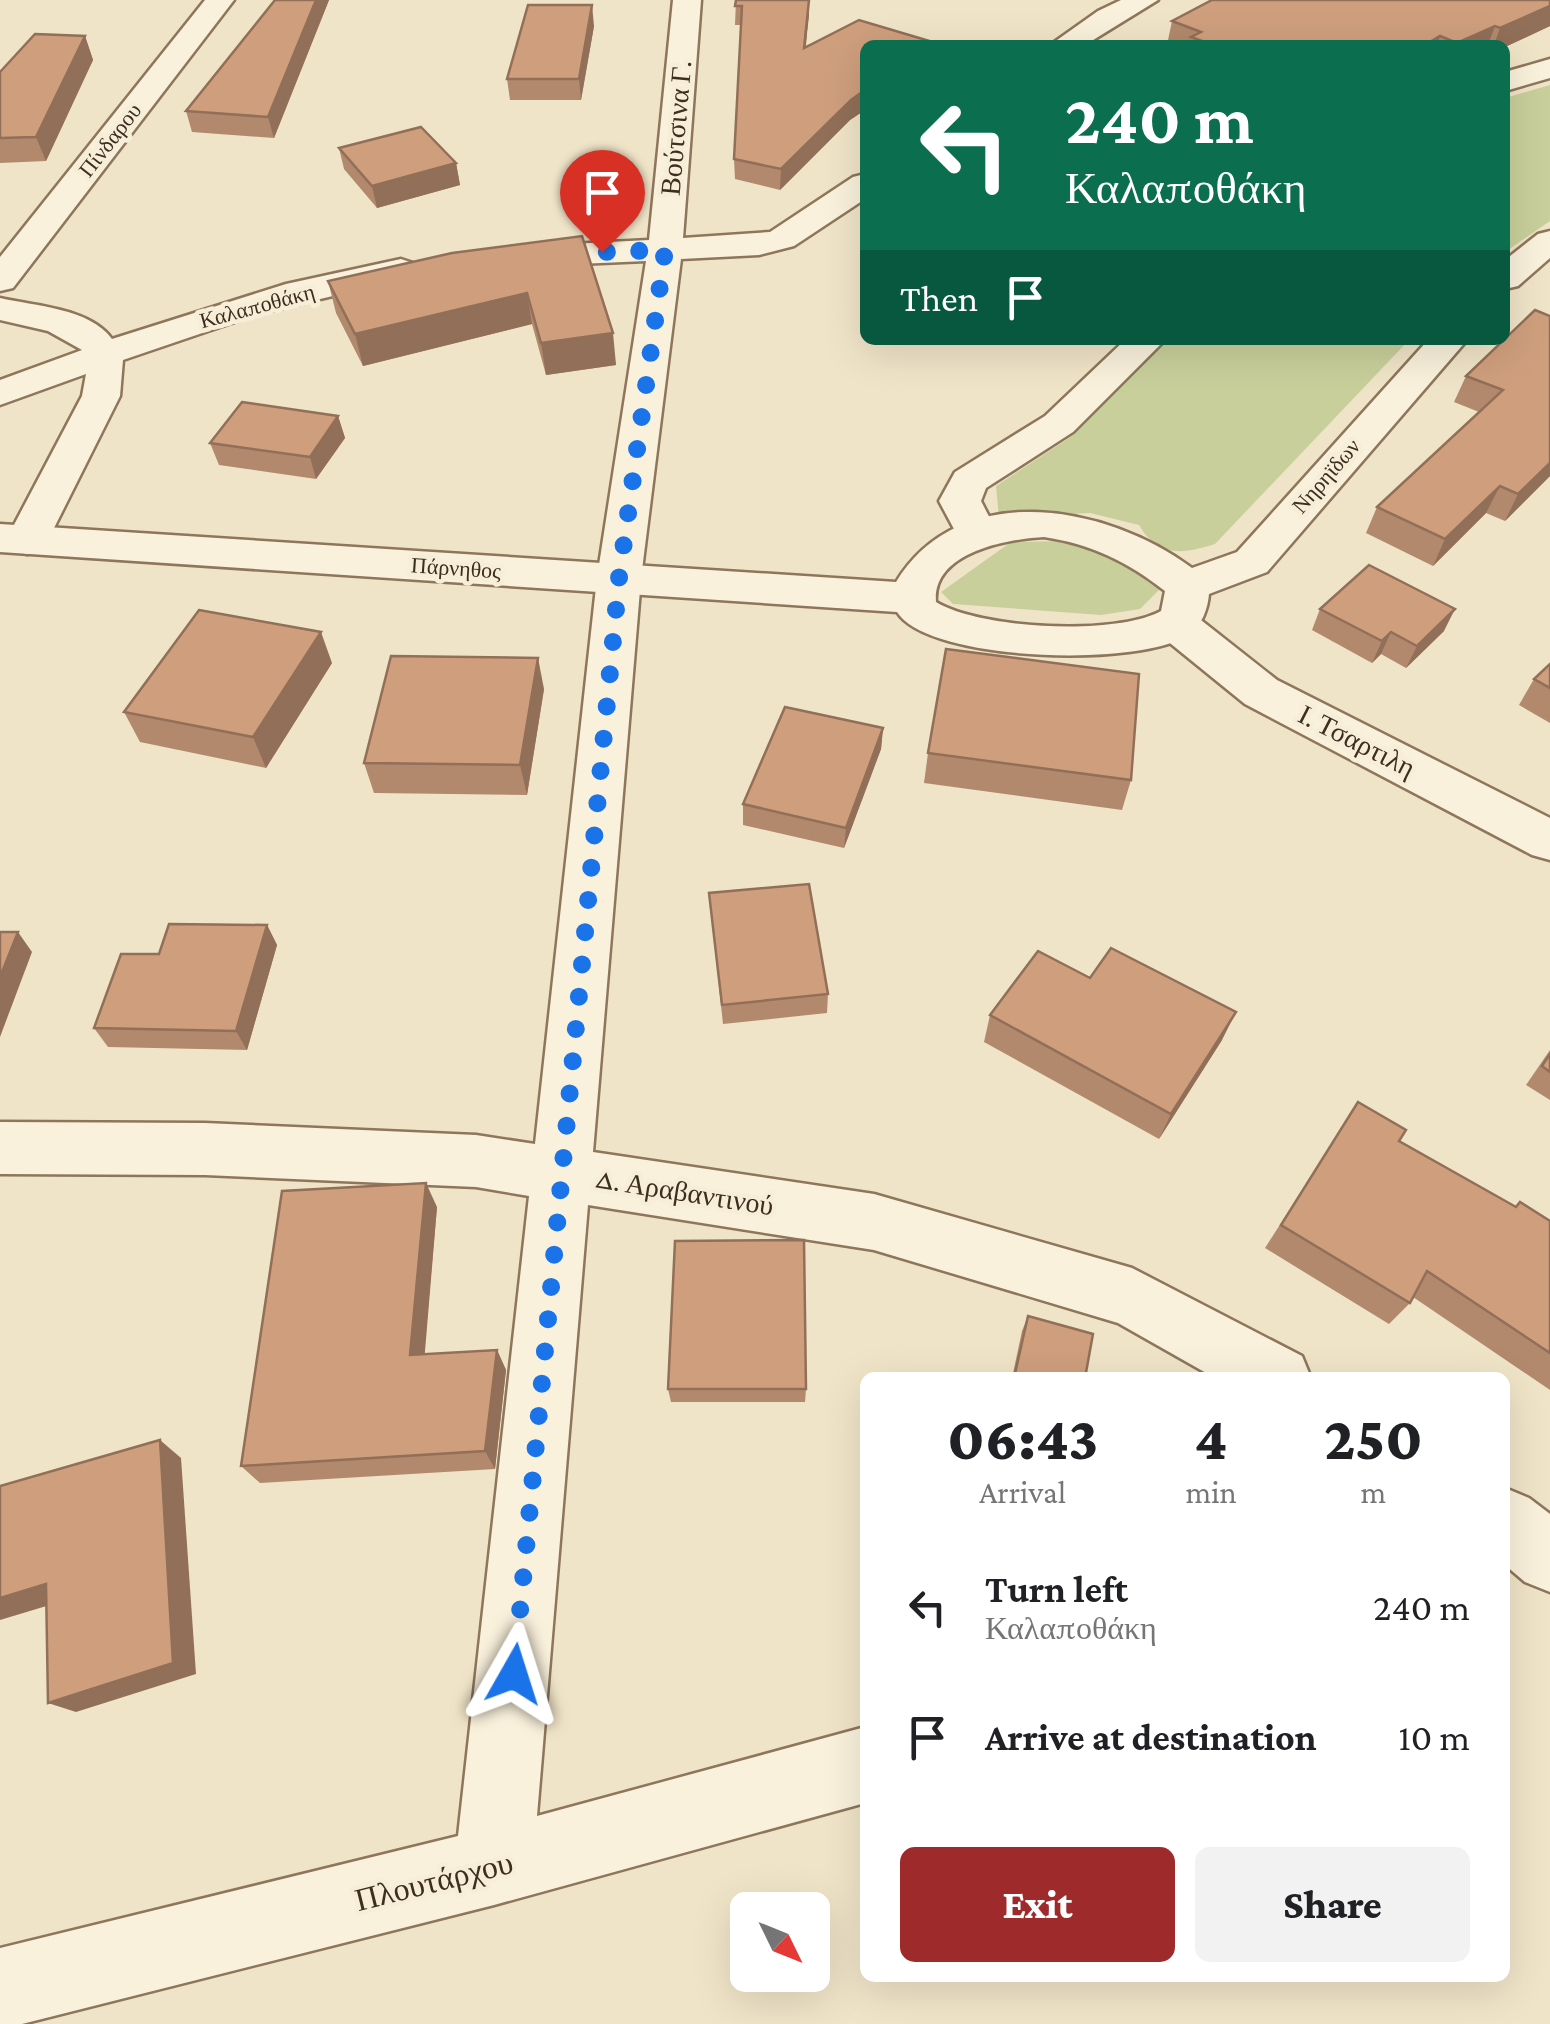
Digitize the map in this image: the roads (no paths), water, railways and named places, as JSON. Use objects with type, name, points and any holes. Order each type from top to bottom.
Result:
[{"type":"street","name":"Πίνδαρου","points":[[0,280],[220,0]]},
{"type":"street","name":"Βούτσινα Γ.","points":[[494,1866],[619,578],[665,250],[687,0]]},
{"type":"street","points":[[1073,40],[1144,0]]},
{"type":"street","points":[[1510,80],[1550,68]]},
{"type":"street","points":[[471,261],[782,240],[860,187]]},
{"type":"street","points":[[1510,274],[1550,240]]},
{"type":"street","name":"Καλαποθάκη","points":[[0,393],[106,353],[254,305],[434,265]]},
{"type":"street","points":[[0,309],[76,328],[94,339],[106,353],[101,396],[14,539]]},
{"type":"street","points":[[977,534],[960,501],[969,482],[1059,424],[1141,345]]},
{"type":"street","name":"Νηρηϊδων","points":[[912,598],[924,616],[944,624],[1029,638],[1141,638],[1181,605],[1252,562],[1444,345]]},
{"type":"street","name":"Ι. Τσαρτιλη","points":[[912,598],[930,561],[977,534],[1016,525],[1072,527],[1126,543],[1261,692],[1550,841]]},
{"type":"street","name":"Πάρνηθος","points":[[14,539],[912,598]]},
{"type":"street","name":"Δ. Αραβαντινού","points":[[0,1148],[206,1149],[476,1161],[892,1227],[1132,1298],[1268,1372]]},
{"type":"street","name":"Πλουτάρχου","points":[[0,1989],[494,1866],[860,1765]]}]
